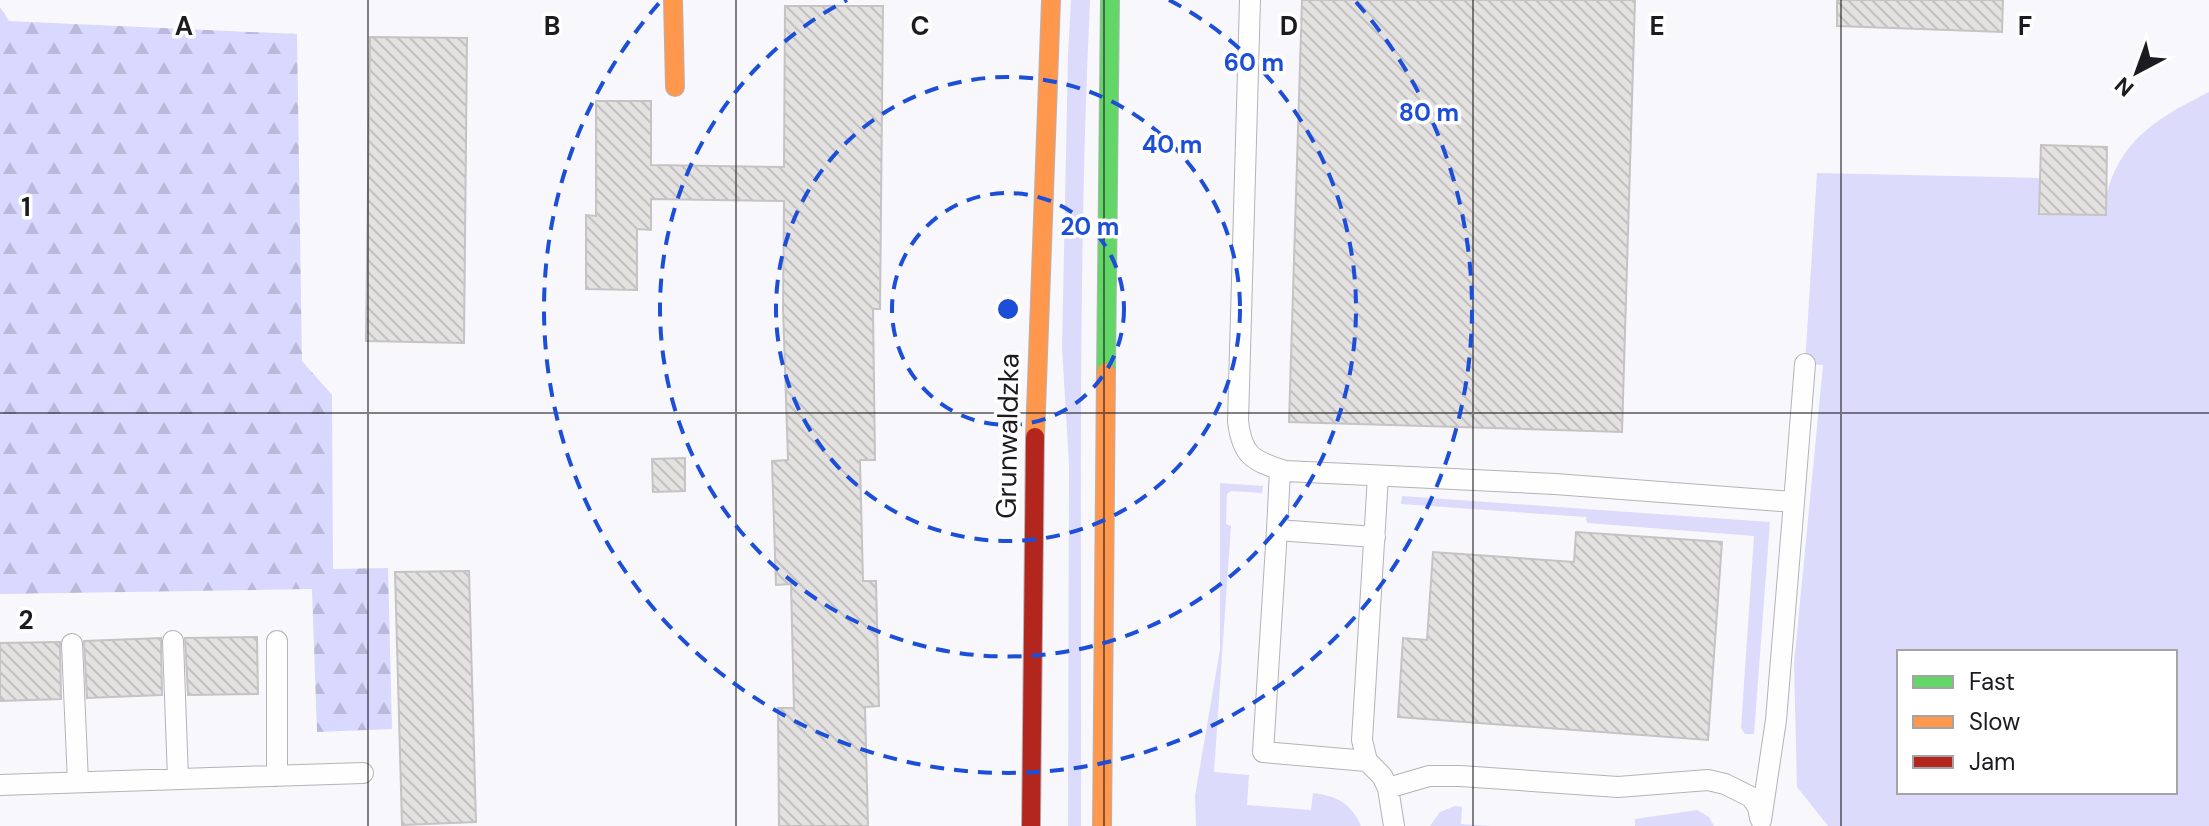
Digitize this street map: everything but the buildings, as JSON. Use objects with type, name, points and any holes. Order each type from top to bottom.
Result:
[{"type":"main road","points":[[673,0],[675,87]]},
{"type":"main road","name":"Grunwaldzka","points":[[1031,826],[1035,391],[1051,0]]},
{"type":"main road","points":[[1102,826],[1110,0]]},
{"type":"lane","points":[[1250,0],[1238,421],[1241,443],[1260,464],[1280,470],[1555,484],[1794,502]]},
{"type":"lane","points":[[1761,823],[1776,720],[1805,364]]},
{"type":"lane","points":[[1280,470],[1263,752],[1367,761]]},
{"type":"lane","points":[[1378,476],[1362,740],[1367,761],[1382,776],[1388,788],[1394,826]]},
{"type":"lane","points":[[1277,530],[1375,537]]},
{"type":"lane","points":[[173,641],[178,779]]},
{"type":"lane","points":[[277,641],[277,776]]},
{"type":"lane","points":[[72,644],[78,782]]},
{"type":"lane","points":[[0,785],[363,773]]},
{"type":"lane","points":[[1388,788],[1429,776],[1618,787],[1708,780],[1733,787],[1751,797],[1758,807],[1761,823]]},
{"type":"shaded area","points":[[1071,0],[1090,0],[1082,310],[1081,826],[1068,826],[1069,464],[1062,348]]},
{"type":"shaded area","points":[[2209,92],[2209,826],[1828,826],[1797,787],[1794,664],[1823,365],[1805,364],[1817,173],[2040,178],[2040,214],[2106,214],[2108,189],[2124,155],[2161,119]]},
{"type":"shaded area","points":[[1220,483],[1263,486],[1262,493],[1231,491],[1227,494],[1226,524],[1231,526],[1214,772],[1249,775],[1247,805],[1311,810],[1313,793],[1322,794],[1348,806],[1361,826],[1196,826],[1195,796],[1220,649]]},
{"type":"shaded area","points":[[1402,496],[1770,522],[1754,734],[1745,734],[1741,728],[1754,536],[1587,523],[1586,517],[1401,504]]},
{"type":"shaded area","points":[[1455,806],[1462,807],[1461,824],[1493,826],[1430,826],[1440,812]]},
{"type":"shaded area","points":[[1697,810],[1709,817],[1714,826],[1635,826],[1635,819]]},
{"type":"green space","points":[[0,7],[9,21],[297,34],[302,361],[332,395],[333,569],[388,568],[392,729],[317,732],[312,589],[0,594]]},
{"type":"traffic: fast","points":[[1106,372],[1110,0]]},
{"type":"traffic: slow","points":[[673,0],[675,87]]},
{"type":"traffic: slow","points":[[1035,437],[1051,0]]},
{"type":"traffic: slow","points":[[1102,826],[1106,372]]},
{"type":"traffic: jam","points":[[1031,826],[1035,437]]}]
